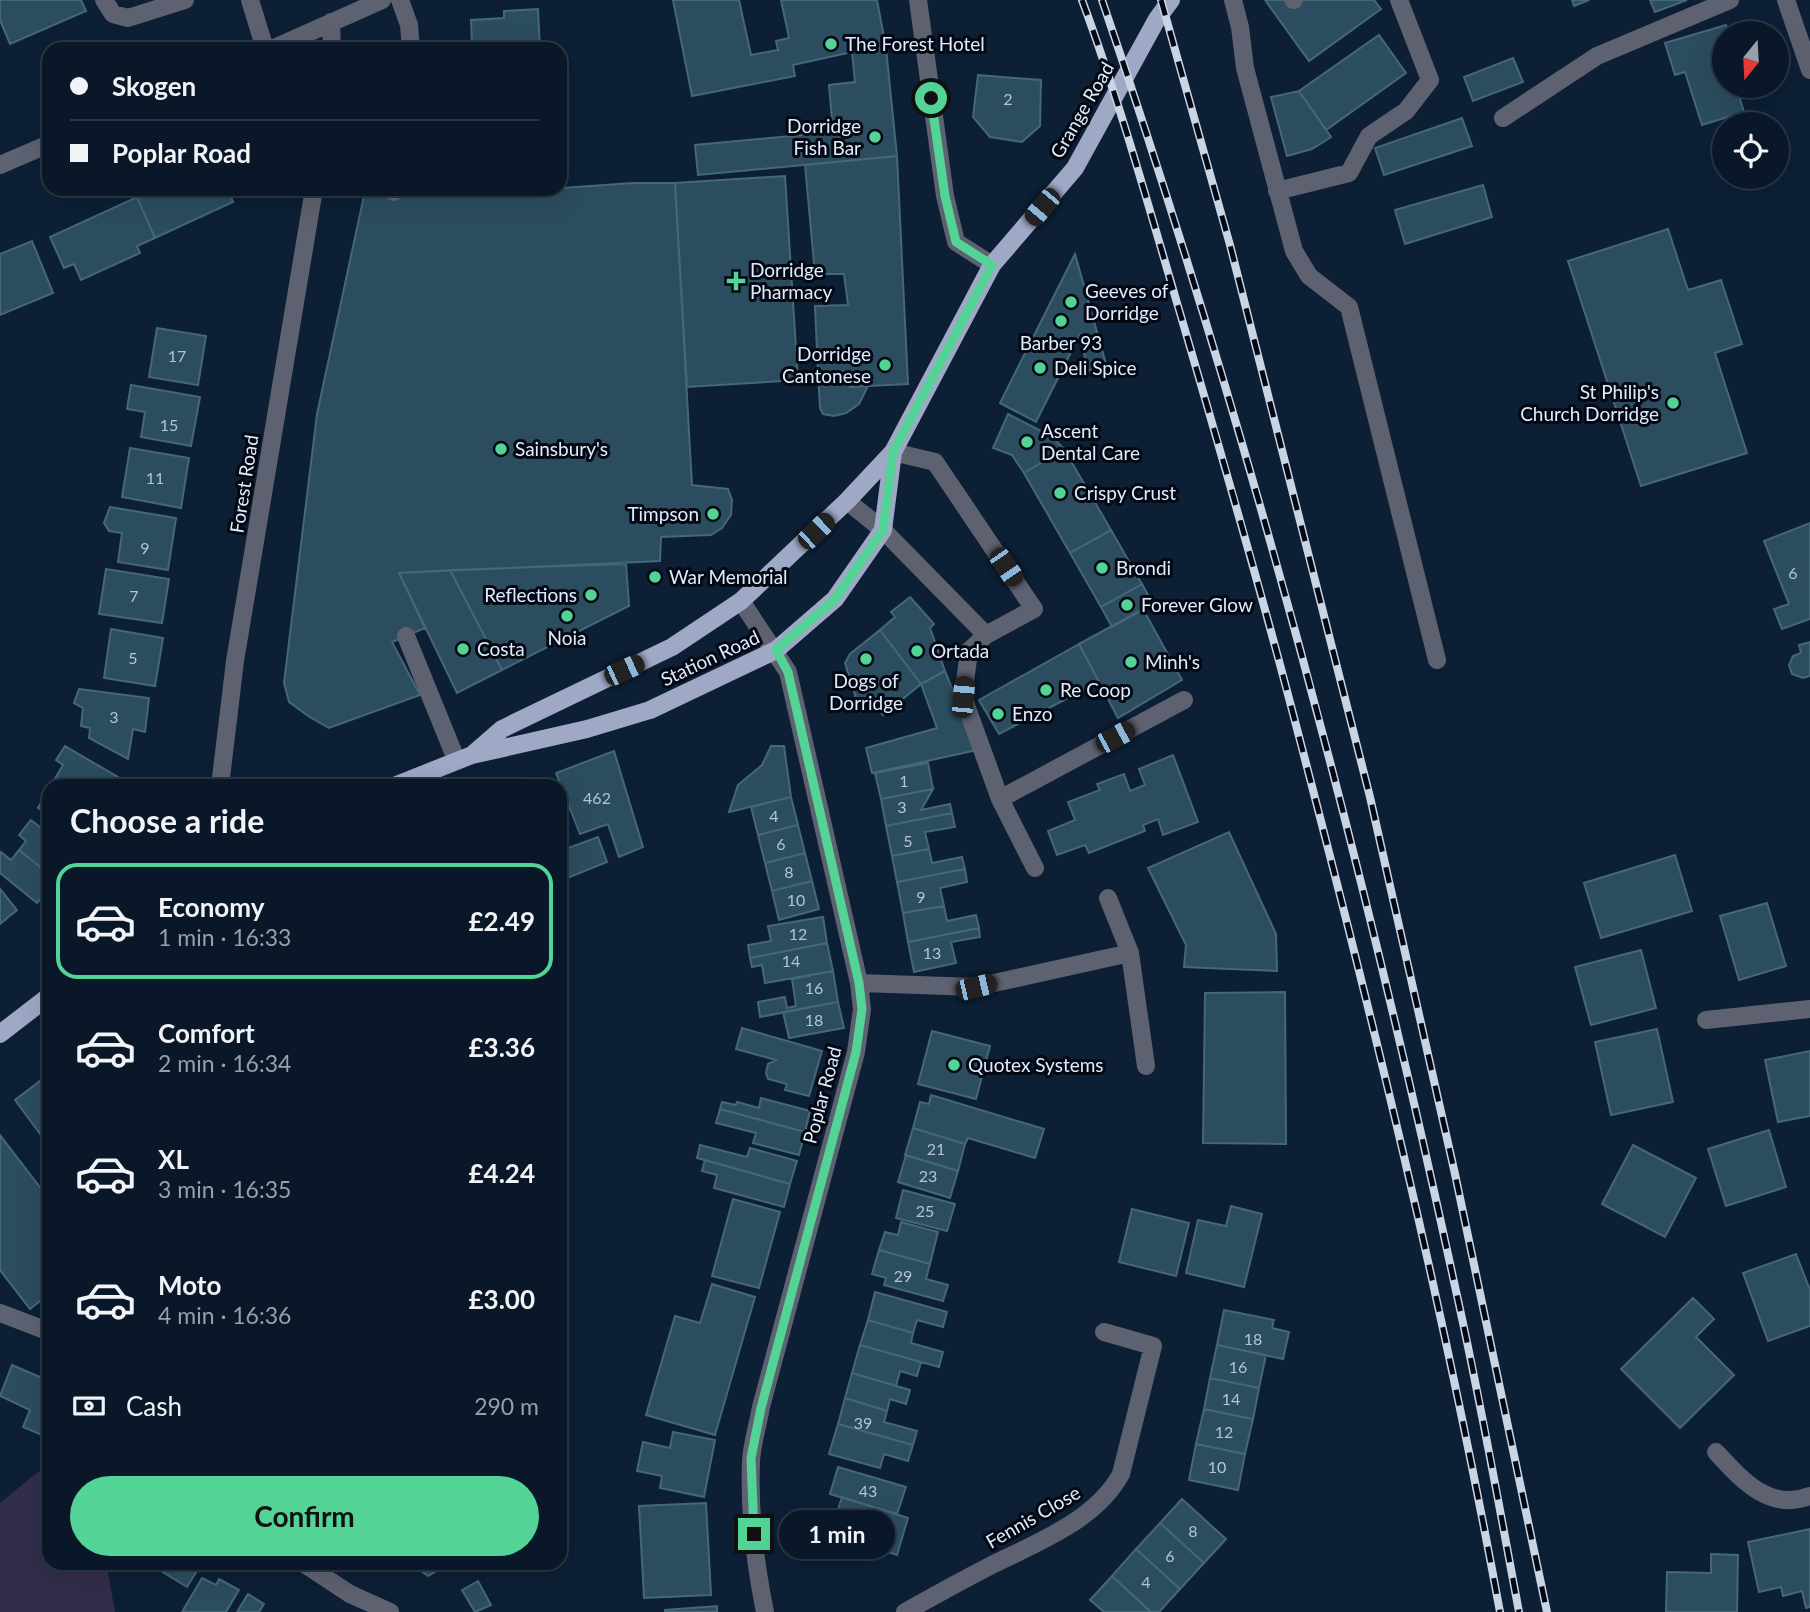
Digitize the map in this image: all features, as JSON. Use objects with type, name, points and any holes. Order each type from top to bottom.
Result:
[{"type":"main road","name":"Grange Road","points":[[992,265],[1075,168],[1157,19],[1171,0]]},
{"type":"main road","name":"Station Road","points":[[464,757],[502,729],[673,648],[741,601],[847,502],[893,452],[992,265]]},
{"type":"main road","name":"Station Road","points":[[411,779],[464,757],[587,729],[650,710],[776,650],[835,599],[883,530],[893,452]]},
{"type":"main road","points":[[0,1034],[42,1001]]},
{"type":"street","points":[[104,0],[113,13],[128,19],[186,0]]},
{"type":"street","points":[[250,0],[263,42]]},
{"type":"street","points":[[287,42],[382,0]]},
{"type":"street","points":[[400,0],[409,25],[410,42]]},
{"type":"street","points":[[918,0],[945,196],[956,242],[992,265]]},
{"type":"street","points":[[1233,0],[1240,27],[1245,68],[1294,251],[1309,276],[1349,307],[1437,660]]},
{"type":"street","points":[[1277,191],[1349,173],[1369,136],[1406,111],[1430,80],[1399,0]]},
{"type":"street","points":[[1503,118],[1597,56],[1730,0]]},
{"type":"street","points":[[1786,0],[1810,69]]},
{"type":"street","points":[[331,22],[332,42]]},
{"type":"street","points":[[0,165],[42,147]]},
{"type":"street","name":"Forest Road","points":[[221,779],[235,661],[313,196]]},
{"type":"street","points":[[893,452],[935,462],[1034,609],[986,635],[969,651],[963,697],[1000,799],[1035,868]]},
{"type":"street","points":[[847,502],[883,530],[986,635]]},
{"type":"street","name":"Poplar Road","points":[[741,601],[776,650],[788,672],[859,983],[862,1009],[856,1052],[761,1408],[751,1458],[757,1574],[765,1612]]},
{"type":"street","points":[[407,636],[464,757]]},
{"type":"street","points":[[1000,799],[1184,700]]},
{"type":"street","points":[[1108,898],[1130,953],[1146,1066]]},
{"type":"street","points":[[859,983],[976,987],[1130,953]]},
{"type":"street","points":[[1706,1020],[1810,1009]]},
{"type":"street","points":[[0,1313],[42,1328]]},
{"type":"street","name":"Fennis Close","points":[[905,1612],[1062,1529],[1098,1504],[1113,1488],[1121,1474],[1153,1346],[1104,1332]]},
{"type":"street","points":[[1716,1452],[1747,1485],[1760,1493],[1777,1500],[1790,1501],[1810,1496]]},
{"type":"street","points":[[314,1570],[350,1594],[390,1612]]},
{"type":"shaded area","points":[[39,1471],[42,1475],[42,1570],[107,1570],[115,1612],[0,1612],[0,1503]]},
{"type":"building","points":[[0,0],[81,0],[86,11],[10,44],[0,20]]},
{"type":"building","name":"The Forest Hotel","points":[[673,0],[739,0],[751,55],[778,50],[776,41],[789,38],[781,0],[877,0],[886,48],[852,52],[793,65],[795,76],[692,96]]},
{"type":"building","points":[[1265,0],[1374,0],[1381,9],[1309,61]]},
{"type":"building","points":[[1572,0],[1589,0],[1574,6]]},
{"type":"building","points":[[1650,0],[1687,0],[1655,12]]},
{"type":"building","points":[[538,9],[540,42],[472,42],[471,20],[504,18],[504,11]]},
{"type":"building","points":[[1712,29],[1712,98],[1740,98],[1744,112],[1712,112],[1712,122],[1702,125],[1685,72],[1675,75],[1665,43]]},
{"type":"building","points":[[1379,35],[1406,73],[1326,130],[1299,91]]},
{"type":"building","points":[[886,48],[897,156],[698,175],[695,145],[833,132],[829,85],[855,82],[852,52]]},
{"type":"building","points":[[1513,58],[1523,82],[1473,101],[1464,77]]},
{"type":"building","points":[[978,75],[1041,80],[1040,126],[1022,142],[990,137],[973,117]]},
{"type":"building","points":[[1299,91],[1331,137],[1312,149],[1287,156],[1271,97]]},
{"type":"building","points":[[1462,118],[1472,146],[1384,175],[1375,148]]},
{"type":"building","points":[[897,156],[908,384],[850,387],[850,371],[818,372],[815,306],[848,305],[844,274],[815,274],[805,165]]},
{"type":"building","name":"Dorridge Pharmacy","points":[[785,176],[798,380],[687,387],[675,183]]},
{"type":"building","name":"Sainsbury's","points":[[675,183],[692,485],[728,489],[732,500],[731,515],[722,528],[711,535],[661,537],[660,561],[399,573],[425,628],[392,642],[420,695],[329,728],[289,702],[284,683],[317,414],[364,196],[567,196],[567,188]]},
{"type":"building","points":[[1483,185],[1492,217],[1405,244],[1395,210]]},
{"type":"building","points":[[231,196],[233,202],[155,238],[137,197]]},
{"type":"building","points":[[137,197],[155,238],[137,246],[140,253],[81,280],[74,264],[64,268],[50,237]]},
{"type":"building","name":"St Philip's Church Dorridge","points":[[1668,229],[1688,290],[1721,280],[1742,344],[1715,353],[1747,453],[1641,486],[1568,261]]},
{"type":"building","points":[[32,241],[53,293],[0,315],[0,254]]},
{"type":"building","points":[[1075,254],[1106,364],[1089,371],[1079,336],[1036,422],[1000,403]]},
{"type":"building","points":[[157,328],[206,336],[198,385],[149,377]]},
{"type":"building","points":[[850,371],[850,387],[868,386],[859,404],[846,413],[834,416],[823,414],[820,408],[818,372]]},
{"type":"building","points":[[131,385],[200,397],[191,446],[141,437],[145,412],[127,409]]},
{"type":"building","name":"Ascent Dental Care","points":[[1008,414],[1053,437],[1064,449],[1024,473],[1012,455],[993,448]]},
{"type":"building","points":[[130,448],[189,458],[181,508],[122,497]]},
{"type":"building","points":[[1064,449],[1111,530],[1070,553],[1024,473]]},
{"type":"building","points":[[110,507],[176,518],[168,570],[118,562],[122,533],[109,531],[104,523]]},
{"type":"building","points":[[1810,523],[1810,619],[1782,629],[1774,609],[1789,604],[1764,541]]},
{"type":"building","points":[[1111,530],[1142,584],[1101,607],[1070,553]]},
{"type":"building","points":[[626,564],[629,606],[502,670],[450,570]]},
{"type":"building","points":[[106,569],[169,579],[162,623],[99,614]]},
{"type":"building","name":"Costa","points":[[450,570],[502,670],[457,693],[399,573]]},
{"type":"building","name":"Forever Glow","points":[[1142,584],[1153,604],[1112,627],[1101,607]]},
{"type":"building","name":"Ortada","points":[[910,597],[934,624],[930,628],[945,671],[921,684],[880,630],[895,617],[891,612]]},
{"type":"building","name":"Minh's","points":[[1143,609],[1182,680],[1118,718],[1079,644]]},
{"type":"building","points":[[111,629],[163,638],[155,686],[104,678]]},
{"type":"building","points":[[880,630],[921,684],[883,715],[872,701],[860,711],[845,663],[850,654]]},
{"type":"building","points":[[1810,642],[1810,676],[1803,678],[1792,674],[1789,665],[1793,656],[1801,653],[1799,645]]},
{"type":"building","points":[[1079,644],[1099,682],[999,734],[979,700]]},
{"type":"building","points":[[945,671],[977,750],[872,773],[866,748],[937,728],[921,684]]},
{"type":"building","points":[[79,689],[149,698],[145,732],[133,729],[128,759],[89,738],[90,728],[81,726],[83,708],[74,703]]},
{"type":"building","points":[[65,746],[121,779],[55,779],[63,765],[56,760]]},
{"type":"building","points":[[771,746],[784,746],[791,797],[729,812],[738,785],[762,765]]},
{"type":"building","points":[[614,751],[643,847],[619,857],[608,824],[580,834],[567,801],[567,779],[558,779],[556,773]]},
{"type":"building","points":[[1173,755],[1198,822],[1163,835],[1158,819],[1143,825],[1145,831],[1089,853],[1085,845],[1057,855],[1048,831],[1075,820],[1068,802],[1100,790],[1097,784],[1124,774],[1130,791],[1145,785],[1139,769]]},
{"type":"building","points":[[928,763],[933,789],[881,799],[875,773]]},
{"type":"building","points":[[933,789],[921,810],[950,804],[952,813],[886,826],[881,799]]},
{"type":"building","points":[[791,797],[798,825],[758,835],[751,807]]},
{"type":"building","points":[[952,813],[955,827],[925,832],[929,849],[892,856],[886,826]]},
{"type":"building","points":[[31,820],[42,829],[42,868],[19,850],[26,841],[19,835]]},
{"type":"building","points":[[798,825],[805,853],[765,863],[758,835]]},
{"type":"building","points":[[1229,832],[1276,934],[1277,971],[1184,967],[1186,945],[1148,868]]},
{"type":"building","points":[[598,837],[607,862],[567,878],[567,848]]},
{"type":"building","points":[[929,849],[932,863],[962,857],[965,869],[897,882],[892,856]]},
{"type":"building","points":[[19,850],[42,868],[42,897],[37,903],[0,873],[1,852],[11,860]]},
{"type":"building","points":[[805,853],[812,881],[772,891],[765,863]]},
{"type":"building","points":[[1675,855],[1692,911],[1601,938],[1584,883]]},
{"type":"building","points":[[965,869],[967,882],[940,888],[944,906],[903,913],[897,882]]},
{"type":"building","points":[[812,881],[819,909],[779,920],[772,891]]},
{"type":"building","points":[[0,889],[17,910],[0,924]]},
{"type":"building","points":[[1767,903],[1786,966],[1739,980],[1720,916]]},
{"type":"building","points":[[944,906],[947,921],[976,915],[979,928],[908,942],[903,913]]},
{"type":"building","points":[[823,917],[827,943],[750,958],[748,945],[771,941],[768,926]]},
{"type":"building","points":[[979,928],[980,937],[951,942],[956,963],[914,972],[908,942]]},
{"type":"building","points":[[827,943],[833,971],[765,983],[762,965],[752,967],[750,958]]},
{"type":"building","points":[[1641,950],[1656,1008],[1591,1025],[1575,967]]},
{"type":"building","points":[[833,971],[838,1002],[760,1017],[758,1002],[785,997],[787,1008],[796,1006],[792,979]]},
{"type":"building","points":[[1285,992],[1286,1144],[1203,1143],[1205,993]]},
{"type":"building","points":[[838,1002],[844,1028],[789,1038],[783,1012]]},
{"type":"building","points":[[742,1028],[822,1051],[809,1096],[785,1090],[787,1084],[768,1079],[768,1064],[776,1060],[736,1049]]},
{"type":"building","points":[[1657,1029],[1673,1102],[1611,1115],[1595,1042]]},
{"type":"building","name":"Quotex Systems","points":[[932,1031],[990,1046],[976,1099],[918,1084]]},
{"type":"building","points":[[1810,1051],[1810,1116],[1778,1122],[1765,1060]]},
{"type":"building","points":[[42,1079],[42,1137],[15,1100]]},
{"type":"building","points":[[931,1095],[1044,1129],[1035,1158],[968,1138],[965,1144],[913,1128],[920,1102],[929,1104]]},
{"type":"building","points":[[761,1098],[810,1111],[805,1132],[720,1109],[722,1102],[736,1105],[737,1102],[759,1108]]},
{"type":"building","points":[[720,1109],[805,1132],[799,1155],[753,1143],[756,1133],[716,1123]]},
{"type":"building","points":[[913,1128],[965,1144],[958,1171],[905,1155]]},
{"type":"building","points":[[1769,1130],[1786,1187],[1726,1206],[1708,1149]]},
{"type":"building","points":[[0,1135],[42,1190],[42,1300],[30,1309],[0,1270]]},
{"type":"building","points":[[700,1145],[747,1157],[750,1148],[797,1161],[790,1184],[697,1158]]},
{"type":"building","points":[[1633,1145],[1696,1178],[1665,1237],[1602,1204]]},
{"type":"building","points":[[906,1155],[958,1171],[950,1198],[898,1182]]},
{"type":"building","points":[[705,1160],[790,1184],[784,1207],[714,1188],[717,1175],[702,1171]]},
{"type":"building","points":[[903,1190],[955,1204],[947,1231],[896,1218]]},
{"type":"building","points":[[733,1199],[780,1212],[759,1288],[712,1276]]},
{"type":"building","points":[[1231,1206],[1262,1214],[1244,1287],[1186,1273],[1198,1220],[1226,1226]]},
{"type":"building","points":[[1132,1209],[1189,1223],[1176,1276],[1119,1262]]},
{"type":"building","points":[[901,1222],[938,1232],[930,1264],[879,1250],[885,1232],[898,1235]]},
{"type":"building","points":[[879,1250],[930,1264],[926,1279],[948,1285],[943,1301],[884,1285],[886,1278],[872,1274]]},
{"type":"building","points":[[1796,1254],[1810,1290],[1810,1326],[1768,1341],[1743,1273]]},
{"type":"building","points":[[712,1284],[755,1297],[715,1435],[646,1415],[675,1316],[700,1323]]},
{"type":"building","points":[[875,1292],[947,1312],[943,1327],[917,1320],[913,1333],[868,1320]]},
{"type":"building","points":[[1693,1298],[1714,1319],[1696,1337],[1734,1375],[1680,1428],[1621,1369]]},
{"type":"building","points":[[1224,1310],[1274,1320],[1272,1328],[1289,1332],[1283,1359],[1217,1345]]},
{"type":"building","points":[[868,1320],[913,1333],[911,1343],[943,1352],[939,1367],[860,1345]]},
{"type":"building","points":[[860,1345],[921,1362],[917,1376],[900,1371],[896,1386],[852,1373]]},
{"type":"building","points":[[1217,1345],[1266,1355],[1259,1388],[1210,1378]]},
{"type":"building","points":[[12,1365],[42,1378],[42,1435],[23,1427],[30,1410],[0,1396]]},
{"type":"building","points":[[852,1373],[910,1390],[906,1404],[890,1399],[887,1411],[845,1398]]},
{"type":"building","points":[[1210,1378],[1259,1388],[1253,1419],[1204,1409]]},
{"type":"building","points":[[845,1398],[887,1411],[884,1422],[917,1431],[913,1445],[838,1424]]},
{"type":"building","points":[[1204,1409],[1253,1419],[1245,1454],[1196,1444]]},
{"type":"building","points":[[838,1424],[913,1445],[908,1461],[884,1454],[880,1468],[829,1454]]},
{"type":"building","points":[[673,1432],[715,1440],[704,1497],[660,1488],[662,1476],[637,1471],[643,1442],[670,1448]]},
{"type":"building","points":[[1196,1444],[1245,1454],[1238,1490],[1189,1480]]},
{"type":"building","points":[[838,1467],[906,1487],[897,1514],[830,1494]]},
{"type":"building","points":[[842,1497],[908,1518],[897,1555],[875,1548],[871,1559],[846,1552],[849,1542],[830,1535]]},
{"type":"building","points":[[1182,1499],[1226,1539],[1204,1563],[1160,1523]]},
{"type":"building","points":[[706,1503],[711,1595],[644,1598],[639,1506]]},
{"type":"building","points":[[1160,1523],[1204,1563],[1180,1589],[1136,1549]]},
{"type":"building","points":[[1810,1529],[1810,1607],[1806,1608],[1802,1591],[1783,1596],[1781,1587],[1759,1592],[1748,1542]]},
{"type":"building","points":[[1136,1549],[1180,1589],[1159,1612],[1151,1612],[1112,1576]]},
{"type":"building","points":[[1711,1554],[1738,1555],[1737,1612],[1666,1612],[1667,1572],[1711,1573]]},
{"type":"building","points":[[159,1570],[198,1570],[187,1587]]},
{"type":"building","points":[[420,1570],[438,1570],[428,1576]]},
{"type":"building","points":[[1112,1576],[1151,1612],[1104,1612],[1090,1600]]},
{"type":"building","points":[[202,1578],[216,1585],[219,1579],[239,1590],[226,1612],[182,1612]]},
{"type":"building","points":[[478,1581],[491,1605],[475,1612],[462,1590]]},
{"type":"building","points":[[248,1594],[264,1604],[259,1612],[237,1612]]},
{"type":"building","points":[[717,1606],[717,1612],[665,1612],[665,1610]]},
{"type":"railway","points":[[1082,0],[1131,147],[1205,398],[1320,819],[1430,1270],[1500,1612]]},
{"type":"railway","points":[[1102,0],[1155,159],[1253,479],[1341,802],[1420,1128],[1456,1291],[1519,1612]]},
{"type":"railway","points":[[1161,0],[1230,245],[1370,797],[1455,1174],[1547,1612]]},
{"type":"place","name":"The Forest Hotel","points":[[831,44]]},
{"type":"place","name":"Dorridge Fish Bar","points":[[875,137]]},
{"type":"place","name":"Dorridge Pharmacy","points":[[736,281]]},
{"type":"place","name":"Geeves of Dorridge","points":[[1071,302]]},
{"type":"place","name":"Barber 93","points":[[1061,321]]},
{"type":"place","name":"Dorridge Cantonese","points":[[885,365]]},
{"type":"place","name":"Deli Spice","points":[[1040,368]]},
{"type":"place","name":"St Philip's Church Dorridge","points":[[1673,403]]},
{"type":"place","name":"Ascent Dental Care","points":[[1027,442]]},
{"type":"place","name":"Sainsbury's","points":[[501,449]]},
{"type":"place","name":"Crispy Crust","points":[[1060,493]]},
{"type":"place","name":"Timpson","points":[[713,514]]},
{"type":"place","name":"Brondi","points":[[1102,568]]},
{"type":"place","name":"War Memorial","points":[[655,577]]},
{"type":"place","name":"Reflections","points":[[591,595]]},
{"type":"place","name":"Forever Glow","points":[[1127,605]]},
{"type":"place","name":"Noia","points":[[567,616]]},
{"type":"place","name":"Costa","points":[[463,649]]},
{"type":"place","name":"Ortada","points":[[917,651]]},
{"type":"place","name":"Dogs of Dorridge","points":[[866,659]]},
{"type":"place","name":"Minh's","points":[[1131,662]]},
{"type":"place","name":"Re Coop","points":[[1046,690]]},
{"type":"place","name":"Enzo","points":[[998,714]]},
{"type":"place","name":"Quotex Systems","points":[[954,1065]]},
{"type":"route","points":[[754,1534],[751,1458],[761,1408],[856,1052],[862,1009],[859,983],[788,672],[776,650],[835,599],[883,530],[893,452],[992,265],[956,242],[945,196],[931,98]]}]
